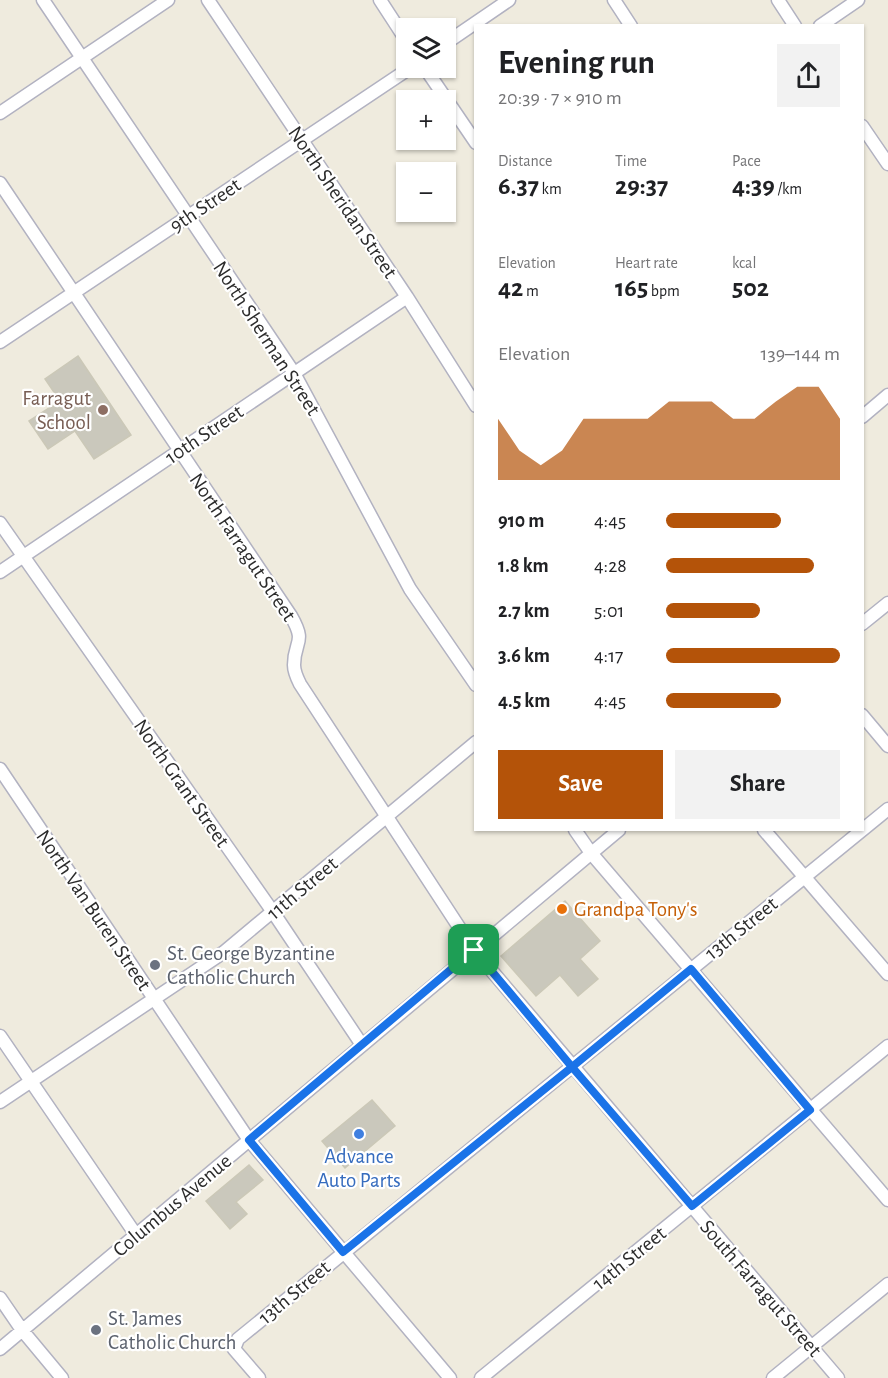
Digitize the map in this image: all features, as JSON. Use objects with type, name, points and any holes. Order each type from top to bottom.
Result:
[{"type":"street","name":"North Sherman Street","points":[[43,0],[294,373],[410,589],[474,682]]},
{"type":"street","points":[[0,113],[168,0]]},
{"type":"street","name":"North Sheridan Street","points":[[208,0],[407,297],[474,403]]},
{"type":"street","points":[[380,0],[396,25]]},
{"type":"street","points":[[456,36],[509,0]]},
{"type":"street","points":[[614,0],[630,24]]},
{"type":"street","points":[[778,0],[794,24]]},
{"type":"street","points":[[823,24],[858,0]]},
{"type":"street","name":"9th Street","points":[[0,342],[396,77]]},
{"type":"street","points":[[432,78],[474,140]]},
{"type":"street","points":[[864,129],[888,164]]},
{"type":"street","name":"North Farragut Street","points":[[0,183],[291,616],[300,640],[293,664],[300,684],[474,950]]},
{"type":"street","name":"10th Street","points":[[0,572],[407,297]]},
{"type":"street","points":[[864,415],[888,395]]},
{"type":"street","name":"North Grant Street","points":[[0,523],[273,912],[362,1045]]},
{"type":"street","points":[[864,622],[888,603]]},
{"type":"street","points":[[864,718],[888,746]]},
{"type":"street","name":"11th Street","points":[[0,1102],[224,952],[474,744]]},
{"type":"street","name":"North Van Buren Street","points":[[0,769],[249,1140],[450,1378]]},
{"type":"street","name":"13th Street","points":[[864,828],[888,809]]},
{"type":"street","points":[[576,831],[591,853],[888,1200]]},
{"type":"street","name":"Columbus Avenue","points":[[0,1349],[618,831]]},
{"type":"street","points":[[765,831],[888,974]]},
{"type":"street","name":"13th Street","points":[[259,1378],[234,1349],[238,1339],[861,831]]},
{"type":"street","name":"South Farragut Street","points":[[474,950],[838,1378]]},
{"type":"street","points":[[0,1036],[136,1235]]},
{"type":"street","name":"14th Street","points":[[482,1378],[888,1046]]},
{"type":"street","points":[[773,1378],[888,1284]]},
{"type":"street","points":[[0,1298],[22,1330],[62,1378]]},
{"type":"building","points":[[78,356],[131,435],[94,459],[75,431],[48,449],[29,421],[60,401],[45,379]]},
{"type":"building","points":[[565,901],[600,941],[580,959],[598,979],[578,996],[560,975],[536,996],[501,956]]},
{"type":"building","name":"Advance Auto Parts","points":[[372,1100],[395,1126],[345,1168],[322,1141]]},
{"type":"building","points":[[249,1165],[263,1180],[236,1202],[247,1214],[230,1229],[206,1201]]},
{"type":"place","name":"Farragut School","points":[[103,410]]},
{"type":"place","name":"Grandpa Tony's","points":[[562,909]]},
{"type":"place","name":"St. George Byzantine Catholic Church","points":[[155,965]]},
{"type":"place","name":"Advance Auto Parts","points":[[359,1134]]},
{"type":"place","name":"St. James Catholic Church","points":[[96,1330]]},
{"type":"route","points":[[474,950],[249,1140],[343,1252],[572,1067],[692,1206],[810,1110],[691,969],[572,1067],[474,950]]}]
